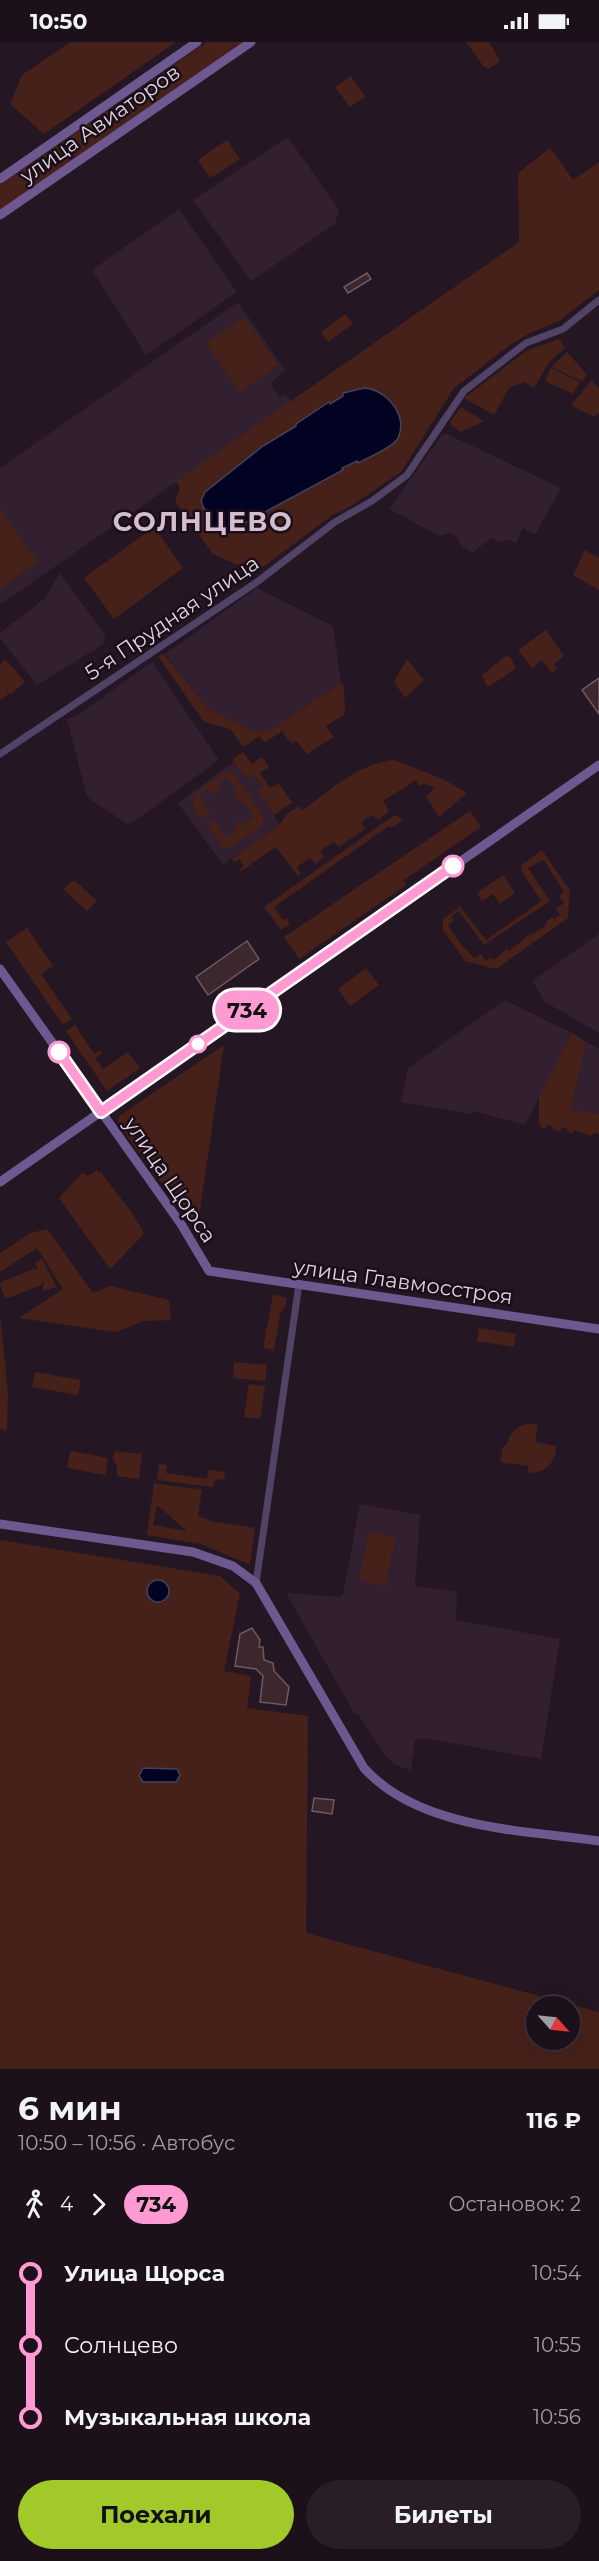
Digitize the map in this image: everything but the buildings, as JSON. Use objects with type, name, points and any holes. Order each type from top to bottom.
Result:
[{"type":"street","name":"улица Авиаторов","points":[[0,179],[197,42]]},
{"type":"street","name":"улица Авиаторов","points":[[0,215],[251,42]]},
{"type":"street","name":"5-я Прудная улица","points":[[0,753],[257,582],[335,522],[372,501],[398,482],[407,475],[464,391],[526,343],[563,329],[599,300]]},
{"type":"street","points":[[0,1182],[599,765]]},
{"type":"street","name":"улица Щорса","points":[[0,969],[181,1224],[205,1266]]},
{"type":"street","name":"улица Главмосстроя","points":[[205,1266],[213,1272],[599,1329]]},
{"type":"street","points":[[256,1583],[299,1284]]},
{"type":"street","points":[[0,1524],[193,1552],[226,1563],[256,1583],[364,1768],[382,1785],[409,1803],[440,1815],[471,1823],[599,1841]]},
{"type":"shaded area","points":[[71,42],[176,42],[44,134],[10,104],[22,75]]},
{"type":"shaded area","points":[[207,42],[243,42],[0,210],[0,185]]},
{"type":"shaded area","points":[[466,42],[489,42],[500,61],[489,69],[484,67]]},
{"type":"shaded area","points":[[351,76],[365,97],[350,107],[335,87]]},
{"type":"shaded area","points":[[288,137],[339,210],[335,224],[251,281],[193,200]]},
{"type":"shaded area","points":[[227,140],[240,159],[210,178],[198,160]]},
{"type":"shaded area","points":[[550,148],[573,180],[599,162],[599,290],[559,321],[530,333],[510,345],[454,388],[401,472],[351,506],[331,516],[255,573],[213,554],[175,501],[180,488],[176,481],[519,242],[518,173]]},
{"type":"shaded area","points":[[179,209],[237,292],[146,355],[92,270]]},
{"type":"shaded area","points":[[238,302],[285,370],[270,384],[280,397],[286,394],[291,402],[0,605],[0,468]]},
{"type":"shaded area","points":[[345,314],[353,324],[328,342],[321,332]]},
{"type":"shaded area","points":[[244,317],[278,365],[240,392],[206,344]]},
{"type":"shaded area","points":[[559,339],[565,348],[549,362],[534,388],[524,382],[509,388],[494,415],[464,398],[526,351]]},
{"type":"shaded area","points":[[567,352],[587,375],[582,381],[551,367]]},
{"type":"shaded area","points":[[551,368],[580,382],[573,394],[545,381]]},
{"type":"shaded area","points":[[592,380],[599,389],[599,413],[594,417],[571,405]]},
{"type":"shaded area","points":[[461,407],[484,421],[461,432],[450,422]]},
{"type":"shaded area","points":[[447,434],[561,488],[536,533],[533,534],[523,528],[516,543],[507,539],[499,542],[491,538],[472,553],[464,548],[455,535],[449,533],[440,536],[389,509],[442,435]]},
{"type":"shaded area","points":[[0,509],[38,561],[0,589]]},
{"type":"shaded area","points":[[154,527],[183,568],[114,619],[84,578]]},
{"type":"shaded area","points":[[585,550],[599,558],[599,590],[573,575]]},
{"type":"shaded area","points":[[60,573],[105,635],[104,644],[37,685],[0,638],[0,633],[44,599]]},
{"type":"shaded area","points":[[257,588],[333,626],[341,683],[268,731],[251,730],[207,707],[165,654]]},
{"type":"shaded area","points":[[546,630],[564,656],[554,664],[557,669],[552,673],[542,660],[532,668],[518,650]]},
{"type":"shaded area","points":[[164,654],[207,707],[251,730],[268,731],[341,683],[344,686],[345,714],[326,726],[334,737],[307,754],[297,741],[291,743],[282,731],[265,743],[259,736],[244,747],[230,729],[204,722],[158,656]]},
{"type":"shaded area","points":[[506,656],[510,657],[516,668],[487,686],[482,675]]},
{"type":"shaded area","points":[[5,659],[25,682],[10,695],[5,689],[8,695],[0,700],[0,664]]},
{"type":"shaded area","points":[[407,659],[424,680],[405,698],[394,682]]},
{"type":"shaded area","points":[[152,662],[219,760],[129,825],[87,797],[67,719],[75,717]]},
{"type":"shaded area","points":[[243,752],[252,764],[262,757],[269,767],[260,773],[270,788],[279,783],[292,803],[274,815],[257,791],[263,786],[254,775],[248,779],[232,760]]},
{"type":"shaded area","points":[[394,760],[443,779],[467,793],[439,817],[426,797],[435,788],[424,784],[420,786],[416,780],[383,801],[389,811],[379,820],[372,815],[361,822],[365,829],[339,847],[334,842],[320,851],[324,857],[315,864],[310,858],[297,867],[301,874],[298,876],[276,847],[241,871],[240,869],[244,866],[239,859],[234,862],[232,859],[280,824],[287,814],[299,806],[302,811],[357,772],[381,762]]},
{"type":"shaded area","points":[[235,761],[247,778],[254,774],[263,786],[257,791],[280,824],[223,865],[178,803]]},
{"type":"shaded area","points":[[229,772],[235,774],[264,818],[262,826],[229,848],[223,847],[209,828],[210,823],[214,819],[226,837],[237,830],[233,824],[241,819],[244,824],[254,818],[243,801],[240,803],[235,795],[238,793],[227,777],[217,783],[220,789],[212,794],[208,789],[199,795],[211,814],[201,818],[193,804],[194,797],[202,788]]},
{"type":"shaded area","points":[[470,811],[481,827],[404,880],[406,885],[299,959],[284,937]]},
{"type":"shaded area","points":[[398,815],[402,821],[391,828],[389,826],[274,907],[283,920],[287,918],[290,924],[281,930],[264,907],[393,816]]},
{"type":"shaded area","points":[[542,850],[570,891],[568,918],[496,969],[465,961],[443,930],[443,919],[460,907],[486,940],[541,901],[521,870],[523,864]],"holes":[[[544,860],[564,892],[559,896],[564,903],[556,909],[560,915],[554,919],[552,917],[545,926],[531,933],[494,960],[491,957],[486,961],[481,954],[474,958],[448,925],[454,920],[451,916],[459,911],[484,945],[550,901],[528,868]]]},
{"type":"shaded area","points":[[503,875],[515,893],[500,904],[493,894],[482,901],[477,893]]},
{"type":"shaded area","points":[[74,880],[97,901],[87,911],[63,889]]},
{"type":"shaded area","points":[[27,928],[53,966],[41,974],[72,1019],[63,1025],[6,942]]},
{"type":"shaded area","points":[[599,934],[599,1033],[545,1002],[532,981]]},
{"type":"shaded area","points":[[366,968],[379,985],[350,1006],[338,989]]},
{"type":"shaded area","points":[[275,997],[284,1009],[251,1033],[242,1027],[244,1020]]},
{"type":"shaded area","points":[[505,1000],[572,1033],[525,1125],[473,1111],[472,1114],[401,1102],[408,1068]]},
{"type":"shaded area","points":[[75,1025],[94,1054],[100,1050],[102,1053],[95,1058],[103,1069],[128,1052],[140,1068],[107,1091],[66,1031]]},
{"type":"shaded area","points":[[572,1033],[586,1042],[571,1109],[599,1114],[599,1134],[593,1133],[592,1136],[574,1130],[573,1133],[567,1132],[568,1129],[561,1127],[560,1131],[553,1130],[553,1127],[547,1125],[546,1129],[542,1128],[539,1122],[539,1097]]},
{"type":"shaded area","points":[[586,1042],[599,1049],[599,1114],[571,1109]]},
{"type":"shaded area","points":[[224,1045],[198,1224],[194,1228],[118,1123],[119,1116]]},
{"type":"shaded area","points":[[97,1170],[101,1172],[130,1210],[144,1234],[110,1269],[59,1198],[82,1173],[88,1176]]},
{"type":"shaded area","points":[[47,1229],[93,1293],[110,1286],[169,1300],[171,1320],[144,1321],[116,1332],[19,1318],[63,1289],[37,1248],[0,1272],[0,1253],[31,1233]]},
{"type":"shaded area","points":[[42,1259],[57,1287],[42,1291],[44,1283],[40,1275],[43,1282],[41,1285],[8,1298],[5,1297],[1,1282],[34,1269],[38,1270],[35,1263]]},
{"type":"shaded area","points":[[273,1294],[286,1298],[286,1304],[280,1314],[274,1350],[263,1348]]},
{"type":"shaded area","points":[[0,1314],[8,1393],[7,1430],[0,1429]]},
{"type":"shaded area","points":[[479,1328],[516,1334],[514,1347],[477,1341]]},
{"type":"shaded area","points":[[234,1362],[267,1365],[265,1381],[233,1378]]},
{"type":"shaded area","points":[[35,1372],[81,1380],[78,1395],[32,1387]]},
{"type":"shaded area","points":[[249,1384],[265,1386],[260,1419],[244,1417]]},
{"type":"shaded area","points":[[528,1424],[538,1424],[535,1442],[556,1446],[552,1462],[544,1469],[534,1473],[528,1473],[528,1466],[500,1462],[503,1446],[506,1446],[511,1434]]},
{"type":"shaded area","points":[[70,1451],[108,1458],[105,1475],[67,1468]]},
{"type":"shaded area","points":[[115,1451],[142,1454],[139,1479],[117,1476],[117,1467],[113,1459]]},
{"type":"shaded area","points":[[159,1464],[167,1465],[166,1473],[207,1479],[208,1470],[225,1472],[224,1480],[215,1479],[213,1487],[157,1480]]},
{"type":"shaded area","points":[[154,1483],[202,1490],[198,1516],[211,1521],[255,1528],[250,1565],[201,1544],[147,1535]],"holes":[[[157,1505],[186,1530],[153,1525]]]},
{"type":"shaded area","points":[[360,1504],[420,1515],[415,1586],[455,1591],[457,1595],[456,1620],[560,1639],[541,1759],[423,1738],[415,1740],[411,1770],[394,1765],[384,1754],[358,1714],[354,1713],[286,1593],[340,1597],[343,1594]]},
{"type":"shaded area","points":[[369,1532],[395,1537],[386,1586],[359,1580]]},
{"type":"shaded area","points":[[0,1540],[220,1576],[240,1594],[224,1671],[251,1676],[247,1708],[308,1716],[306,1933],[540,1996],[526,1996],[526,2050],[580,2050],[580,2007],[599,2012],[599,2069],[0,2069]]},
{"type":"water","points":[[364,388],[387,398],[398,413],[401,430],[396,441],[386,449],[342,468],[343,470],[237,527],[222,531],[210,523],[212,518],[209,511],[204,509],[201,501],[205,492],[263,446],[329,402],[330,404],[343,396],[343,393]]},
{"type":"water","points":[[158,1580],[166,1583],[169,1591],[166,1599],[158,1602],[150,1599],[147,1591],[150,1583]]},
{"type":"water","points":[[143,1768],[177,1769],[180,1775],[176,1782],[143,1782],[139,1776]]},
{"type":"bus line","name":"734","points":[[59,1052],[101,1112],[453,866]]},
{"type":"district","name":"СОЛНЦЕВО","points":[[203,522]]}]
